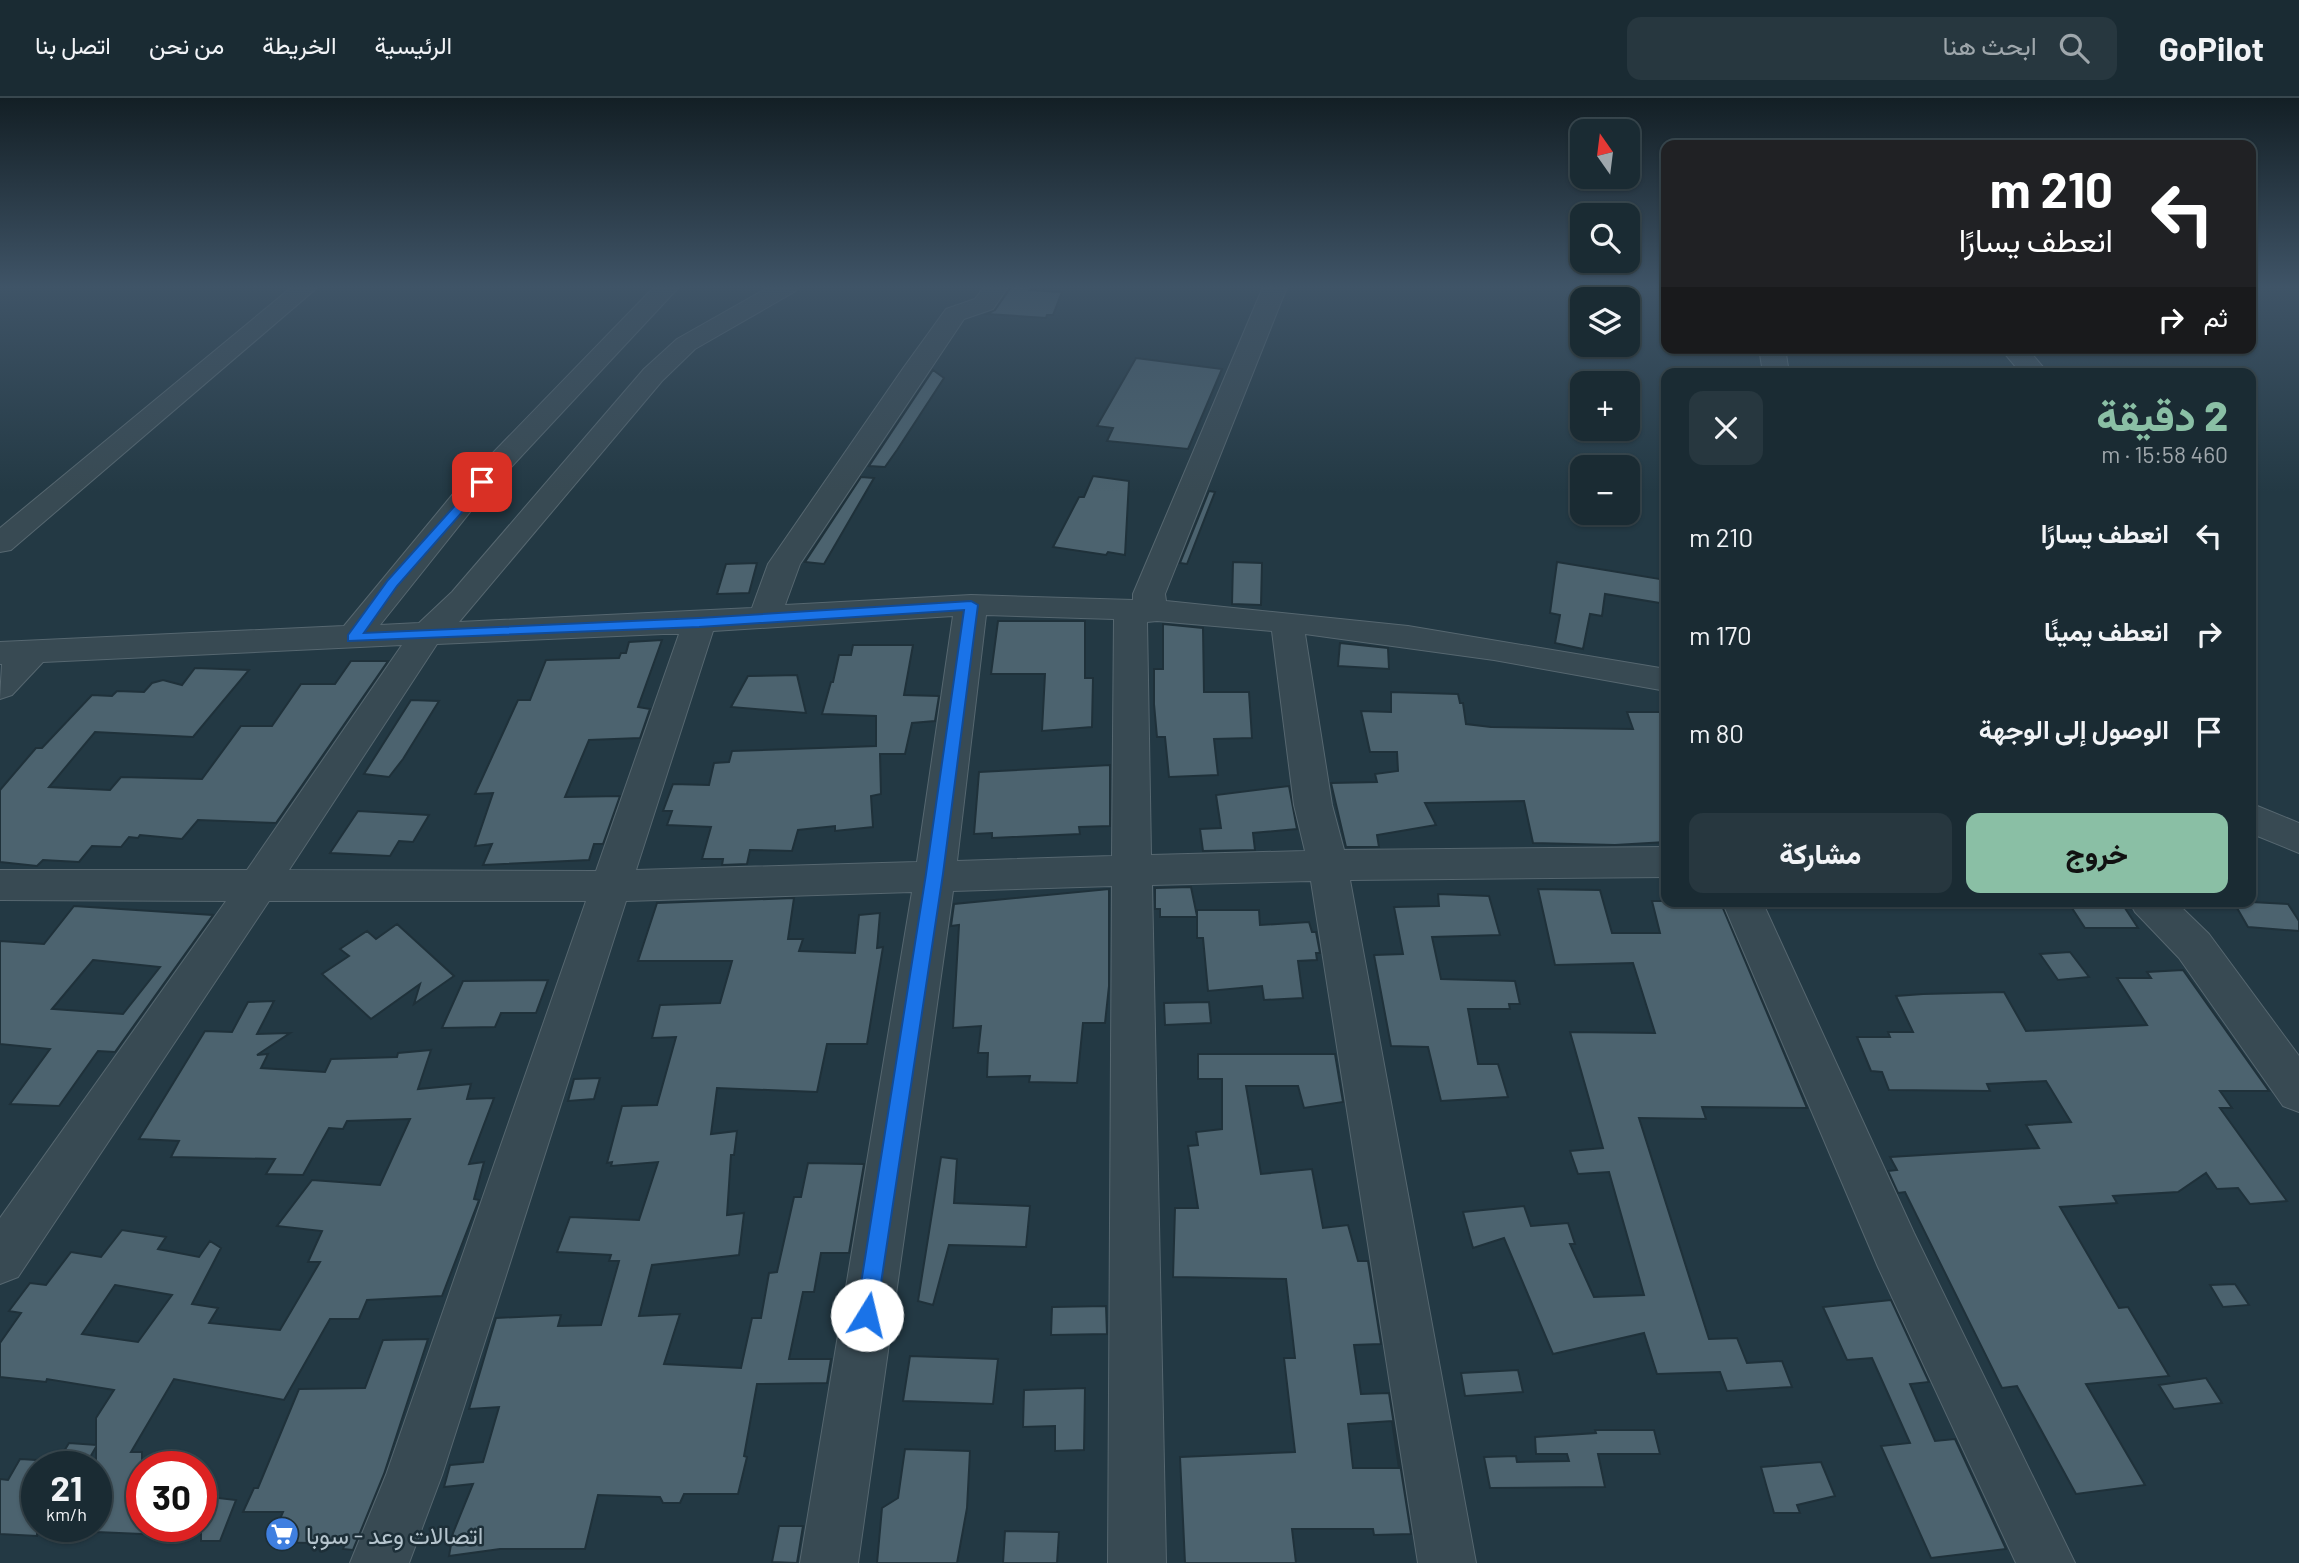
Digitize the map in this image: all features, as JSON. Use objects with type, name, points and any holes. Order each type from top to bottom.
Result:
[{"type":"street","points":[[0,543],[224,355]]},
{"type":"street","points":[[353,638],[393,583],[445,522],[602,355]]},
{"type":"street","points":[[0,1260],[259,886],[426,635],[463,599],[673,355]]},
{"type":"street","points":[[765,617],[784,564],[926,355]]},
{"type":"street","points":[[1137,1563],[1133,869],[1140,612],[1247,355]]},
{"type":"street","points":[[829,1563],[934,874],[971,605]]},
{"type":"street","points":[[0,687],[16,652],[699,622],[971,605],[1140,612],[1379,631],[1577,663],[1661,685]]},
{"type":"street","points":[[379,1563],[392,1536],[414,1475],[699,622]]},
{"type":"street","points":[[1287,622],[1313,806],[1328,864],[1447,1563]]},
{"type":"street","points":[[2256,820],[2299,839]]},
{"type":"street","points":[[0,885],[612,886],[934,874],[1328,864],[1661,862]]},
{"type":"street","points":[[1745,907],[1896,1250],[2046,1563]]},
{"type":"street","points":[[2155,907],[2194,946],[2299,1092]]},
{"type":"building","points":[[1136,358],[1222,369],[1188,449],[1107,441],[1113,428],[1097,426]]},
{"type":"building","points":[[933,370],[944,378],[897,450],[885,467],[869,466]]},
{"type":"building","points":[[1093,476],[1129,481],[1125,555],[1053,547],[1079,497],[1084,497]]},
{"type":"building","points":[[861,477],[874,478],[824,564],[805,562]]},
{"type":"building","points":[[1209,491],[1215,492],[1187,564],[1180,563]]},
{"type":"building","points":[[1233,562],[1262,563],[1261,605],[1232,604]]},
{"type":"building","points":[[1557,562],[1661,579],[1661,603],[1605,594],[1602,616],[1590,614],[1583,649],[1555,643],[1560,615],[1550,613]]},
{"type":"building","points":[[757,563],[749,593],[717,594],[726,564]]},
{"type":"building","points":[[998,621],[1085,621],[1085,678],[1093,678],[1092,727],[1042,731],[1045,674],[991,674]]},
{"type":"building","points":[[1163,624],[1203,628],[1204,692],[1249,692],[1252,738],[1214,739],[1218,775],[1169,777],[1165,737],[1157,737],[1154,704],[1154,669],[1163,669]]},
{"type":"building","points":[[662,640],[638,707],[650,709],[640,738],[589,740],[565,797],[620,796],[603,844],[594,844],[589,860],[483,865],[492,844],[475,846],[493,793],[475,794],[518,700],[530,700],[546,660],[619,658],[621,653],[626,653],[629,642]]},
{"type":"building","points":[[1340,643],[1388,648],[1389,669],[1338,666]]},
{"type":"building","points":[[853,645],[913,645],[904,695],[939,696],[935,721],[912,723],[905,754],[880,754],[881,794],[871,796],[873,827],[835,831],[835,826],[798,830],[792,851],[750,850],[747,864],[722,865],[723,859],[702,859],[711,827],[667,825],[672,811],[663,811],[673,784],[709,785],[714,763],[729,762],[732,751],[876,746],[876,716],[822,714],[839,655],[851,655]]},
{"type":"building","points":[[351,661],[388,661],[276,823],[198,820],[182,839],[140,835],[138,838],[129,837],[121,847],[92,846],[79,862],[43,860],[37,866],[0,862],[0,790],[36,748],[42,748],[92,695],[112,696],[117,691],[144,692],[152,683],[163,680],[182,685],[195,668],[249,670],[193,737],[95,732],[49,787],[110,790],[121,777],[202,779],[241,726],[272,726],[301,684],[335,684]]},
{"type":"building","points":[[797,675],[806,713],[731,707],[748,676]]},
{"type":"building","points":[[1391,692],[1458,694],[1460,703],[1463,703],[1466,724],[1491,727],[1633,729],[1627,712],[1661,712],[1661,842],[1615,845],[1533,843],[1524,801],[1425,803],[1436,825],[1377,835],[1379,847],[1346,847],[1331,783],[1377,782],[1375,774],[1398,771],[1397,752],[1370,752],[1361,711],[1391,712]]},
{"type":"building","points":[[411,700],[439,701],[389,777],[364,774]]},
{"type":"building","points":[[1110,765],[1110,826],[1079,827],[1080,834],[992,838],[992,833],[974,834],[979,772]]},
{"type":"building","points":[[1289,786],[1297,829],[1253,833],[1255,850],[1203,851],[1200,829],[1221,828],[1216,795]]},
{"type":"building","points":[[358,811],[429,815],[413,842],[399,841],[390,856],[330,853]]},
{"type":"building","points":[[1191,887],[1197,916],[1197,910],[1259,910],[1260,925],[1309,922],[1312,932],[1316,932],[1320,953],[1316,953],[1317,960],[1298,961],[1303,998],[1264,1000],[1262,986],[1208,991],[1203,938],[1197,938],[1197,917],[1160,917],[1160,909],[1155,909],[1155,888]]},
{"type":"building","points":[[1109,889],[1109,986],[1105,1023],[1083,1023],[1077,1083],[1029,1082],[1030,1076],[987,1077],[988,1053],[978,1053],[981,1026],[953,1028],[959,925],[951,926],[954,904]]},
{"type":"building","points":[[1538,889],[1600,890],[1612,933],[1660,933],[1652,901],[1661,901],[1661,907],[1723,907],[1807,1108],[1702,1107],[1706,1119],[1639,1118],[1709,1339],[1737,1338],[1747,1363],[1782,1361],[1792,1387],[1727,1391],[1720,1372],[1657,1374],[1644,1333],[1553,1354],[1504,1238],[1473,1248],[1463,1212],[1524,1206],[1531,1226],[1568,1223],[1575,1244],[1570,1244],[1594,1297],[1644,1295],[1609,1172],[1578,1174],[1570,1151],[1603,1148],[1570,1032],[1655,1033],[1633,963],[1555,965]]},
{"type":"building","points":[[1438,894],[1489,896],[1500,935],[1432,937],[1441,979],[1515,981],[1520,1004],[1509,1004],[1510,1009],[1468,1009],[1478,1064],[1498,1064],[1508,1097],[1441,1101],[1428,1047],[1391,1046],[1374,955],[1403,954],[1394,907],[1439,906]]},
{"type":"building","points":[[794,898],[788,939],[803,939],[799,951],[855,953],[859,915],[880,913],[877,948],[883,947],[867,1044],[827,1044],[817,1092],[717,1088],[711,1134],[737,1131],[734,1155],[731,1155],[727,1215],[744,1213],[739,1255],[652,1265],[639,1316],[680,1314],[664,1364],[741,1368],[752,1318],[761,1318],[769,1273],[777,1272],[794,1197],[801,1197],[808,1163],[864,1164],[849,1253],[821,1253],[814,1292],[803,1292],[789,1359],[831,1359],[827,1383],[757,1384],[744,1456],[747,1457],[738,1494],[684,1494],[680,1503],[663,1503],[660,1497],[598,1495],[585,1549],[500,1549],[449,1556],[453,1533],[473,1484],[444,1487],[450,1465],[483,1462],[499,1407],[469,1409],[496,1318],[561,1315],[558,1326],[601,1325],[619,1261],[609,1261],[611,1255],[557,1252],[570,1217],[639,1220],[658,1162],[611,1166],[612,1162],[607,1163],[622,1106],[657,1105],[676,1037],[652,1038],[660,1005],[720,1003],[732,961],[638,961],[657,903]]},
{"type":"building","points":[[2256,902],[2288,904],[2299,921],[2299,931],[2248,927],[2236,907],[2256,907]]},
{"type":"building","points":[[74,906],[213,915],[115,1052],[98,1051],[59,1106],[10,1104],[50,1049],[0,1044],[0,941],[44,944]],"holes":[[[93,960],[160,967],[123,1014],[52,1009]]]},
{"type":"building","points":[[2071,907],[2124,907],[2138,928],[2085,928]]},
{"type":"building","points":[[397,924],[454,976],[414,1004],[420,984],[371,1019],[322,974],[349,956],[340,949],[367,931],[376,939]]},
{"type":"building","points":[[2070,952],[2089,977],[2058,980],[2040,954]]},
{"type":"building","points":[[2183,970],[2269,1091],[2220,1091],[2232,1108],[2220,1108],[2287,1201],[2250,1204],[2238,1188],[2217,1189],[2206,1173],[2178,1192],[2113,1196],[2117,1203],[2060,1207],[2119,1308],[2128,1307],[2169,1376],[2086,1384],[2145,1485],[2076,1494],[2017,1386],[2002,1388],[1905,1192],[1898,1193],[1888,1171],[1897,1170],[1890,1157],[2039,1148],[2026,1125],[2071,1122],[2046,1081],[1987,1084],[1990,1091],[1889,1090],[1882,1072],[1871,1071],[1857,1037],[1890,1037],[1888,1032],[1913,1032],[1896,996],[1923,994],[2004,992],[2026,1031],[2147,1025],[2117,978],[2151,978],[2147,972]]},
{"type":"building","points":[[548,980],[536,1013],[501,1013],[495,1027],[442,1028],[463,981]]},
{"type":"building","points":[[274,1001],[257,1034],[290,1033],[257,1055],[268,1054],[261,1068],[325,1072],[331,1059],[397,1057],[398,1053],[431,1050],[418,1089],[471,1084],[467,1099],[494,1098],[469,1164],[484,1162],[474,1199],[479,1200],[442,1296],[367,1300],[359,1319],[330,1319],[284,1400],[174,1379],[132,1451],[126,1451],[126,1533],[112,1533],[112,1451],[96,1451],[96,1447],[94,1451],[64,1451],[69,1443],[96,1445],[96,1418],[114,1390],[47,1379],[46,1382],[0,1377],[0,1343],[21,1313],[9,1311],[30,1283],[46,1285],[71,1252],[101,1257],[122,1230],[166,1237],[158,1249],[199,1257],[210,1241],[221,1248],[192,1304],[218,1308],[209,1323],[280,1330],[320,1262],[308,1262],[322,1231],[277,1226],[312,1180],[380,1185],[410,1119],[347,1121],[343,1129],[329,1128],[303,1175],[266,1174],[275,1159],[171,1157],[179,1141],[139,1139],[205,1031],[232,1032],[248,1002]],"holes":[[[115,1285],[172,1295],[138,1342],[82,1334]]]},
{"type":"building","points":[[1209,1002],[1211,1023],[1165,1025],[1164,1003]]},
{"type":"building","points":[[1198,1054],[1335,1054],[1343,1102],[1304,1108],[1298,1086],[1246,1086],[1261,1174],[1312,1169],[1323,1228],[1348,1225],[1358,1261],[1368,1261],[1381,1344],[1354,1345],[1361,1394],[1389,1393],[1411,1534],[1374,1535],[1373,1529],[1292,1529],[1296,1563],[1185,1563],[1180,1457],[1295,1452],[1284,1358],[1295,1358],[1286,1279],[1173,1277],[1175,1208],[1198,1208],[1188,1146],[1198,1145],[1196,1132],[1222,1129],[1222,1079],[1198,1079]],"holes":[[[1392,1421],[1399,1468],[1353,1468],[1348,1424]]]},
{"type":"building","points":[[600,1078],[594,1099],[568,1101],[574,1079]]},
{"type":"building","points":[[941,1157],[957,1159],[954,1203],[1030,1206],[1026,1247],[949,1245],[933,1305],[918,1301]]},
{"type":"building","points":[[2235,1284],[2249,1305],[2223,1307],[2210,1285]]},
{"type":"building","points":[[1891,1300],[1929,1382],[1910,1384],[1935,1441],[1955,1439],[2006,1549],[1931,1558],[1881,1446],[1910,1443],[1872,1358],[1847,1360],[1823,1307]]},
{"type":"building","points":[[1106,1306],[1107,1334],[1051,1335],[1052,1307]]},
{"type":"building","points":[[428,1339],[384,1474],[353,1550],[343,1549],[345,1544],[270,1542],[283,1512],[243,1512],[254,1488],[258,1488],[299,1389],[365,1388],[383,1340]]},
{"type":"building","points":[[910,1356],[998,1359],[993,1404],[903,1401]]},
{"type":"building","points":[[1518,1370],[1523,1392],[1465,1396],[1461,1373]]},
{"type":"building","points":[[2206,1378],[2222,1403],[2174,1409],[2159,1385]]},
{"type":"building","points":[[1085,1388],[1084,1450],[1055,1451],[1055,1426],[1023,1427],[1024,1390]]},
{"type":"building","points":[[1595,1430],[1654,1430],[1660,1454],[1598,1454],[1605,1487],[1490,1488],[1484,1457],[1516,1456],[1517,1462],[1569,1461],[1567,1454],[1536,1454],[1535,1437],[1596,1433]]},
{"type":"building","points":[[905,1449],[970,1451],[967,1508],[957,1563],[877,1563],[882,1508],[898,1498]]},
{"type":"building","points":[[21,1459],[21,1535],[0,1534],[0,1479],[8,1480]]},
{"type":"building","points":[[1821,1462],[1835,1496],[1797,1505],[1800,1513],[1774,1513],[1761,1467]]},
{"type":"building","points":[[217,1498],[236,1500],[220,1541],[217,1541]]},
{"type":"building","points":[[779,1526],[803,1526],[797,1563],[772,1562]]},
{"type":"building","points":[[1005,1531],[1059,1532],[1057,1563],[1003,1563]]},
{"type":"place","name":"اتصالات وعد - سوبا","points":[[282,1534]]},
{"type":"route","points":[[482,482],[393,583],[353,638],[699,622],[971,605],[934,874],[867,1315]]}]
